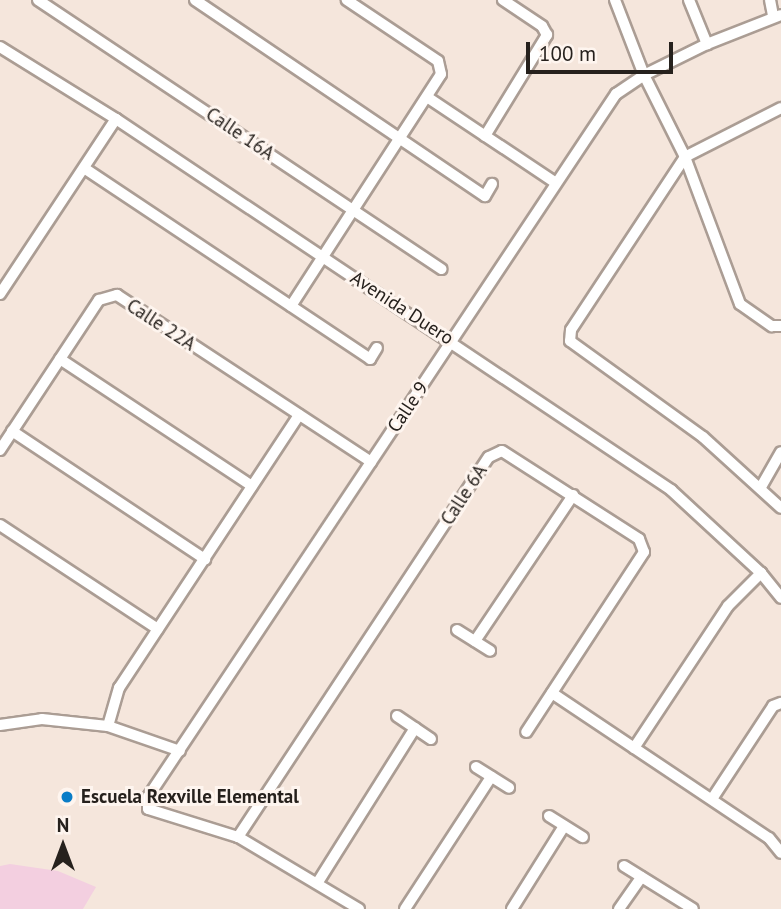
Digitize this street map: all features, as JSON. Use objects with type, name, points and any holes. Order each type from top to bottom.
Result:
[{"type":"street","name":"Calle 16A","points":[[38,0],[441,269]]},
{"type":"street","points":[[195,0],[485,196],[492,184]]},
{"type":"street","points":[[291,306],[441,74],[439,61],[346,0]]},
{"type":"street","points":[[485,136],[548,35],[542,26],[503,0]]},
{"type":"street","points":[[615,0],[644,75],[685,157],[740,304],[772,326],[781,326]]},
{"type":"street","points":[[690,0],[707,44]]},
{"type":"street","points":[[770,0],[777,15]]},
{"type":"street","name":"Calle 9","points":[[239,837],[148,809],[148,797],[616,94],[644,75],[707,44],[777,15]]},
{"type":"street","name":"Avenida Duero","points":[[0,47],[116,119],[452,341],[671,490],[761,573],[781,598]]},
{"type":"street","points":[[427,97],[556,183]]},
{"type":"street","points":[[781,108],[685,157],[571,330],[570,341],[703,436],[781,508]]},
{"type":"street","points":[[0,294],[116,119]]},
{"type":"street","points":[[84,168],[370,359],[377,348]]},
{"type":"street","name":"Calle 22A","points":[[0,450],[99,300],[117,295],[371,462]]},
{"type":"street","points":[[60,359],[252,486]]},
{"type":"street","points":[[108,726],[119,688],[299,415]]},
{"type":"street","points":[[12,431],[205,559]]},
{"type":"street","name":"Calle 6A","points":[[239,837],[489,457],[502,451],[639,540],[644,552],[526,732]]},
{"type":"street","points":[[761,487],[781,452]]},
{"type":"street","points":[[475,641],[573,495]]},
{"type":"street","points":[[0,525],[158,629]]},
{"type":"street","points":[[634,748],[728,606],[761,573]]},
{"type":"street","points":[[457,630],[490,651]]},
{"type":"street","points":[[552,693],[769,838],[781,853]]},
{"type":"street","points":[[712,799],[773,706],[781,702]]},
{"type":"street","points":[[397,716],[432,739]]},
{"type":"street","points":[[0,725],[43,719],[108,726],[180,751]]},
{"type":"street","points":[[318,882],[415,728]]},
{"type":"street","points":[[476,767],[509,788]]},
{"type":"street","points":[[405,909],[491,777]]},
{"type":"street","points":[[549,816],[583,837]]},
{"type":"street","points":[[512,909],[564,826]]},
{"type":"street","points":[[239,837],[359,909]]},
{"type":"street","points":[[624,866],[693,909]]},
{"type":"street","points":[[619,909],[641,877]]},
{"type":"shaded area","points":[[10,864],[58,871],[96,887],[83,909],[0,909],[0,866]]},
{"type":"place","name":"Escuela Rexville Elemental","points":[[67,797]]}]
